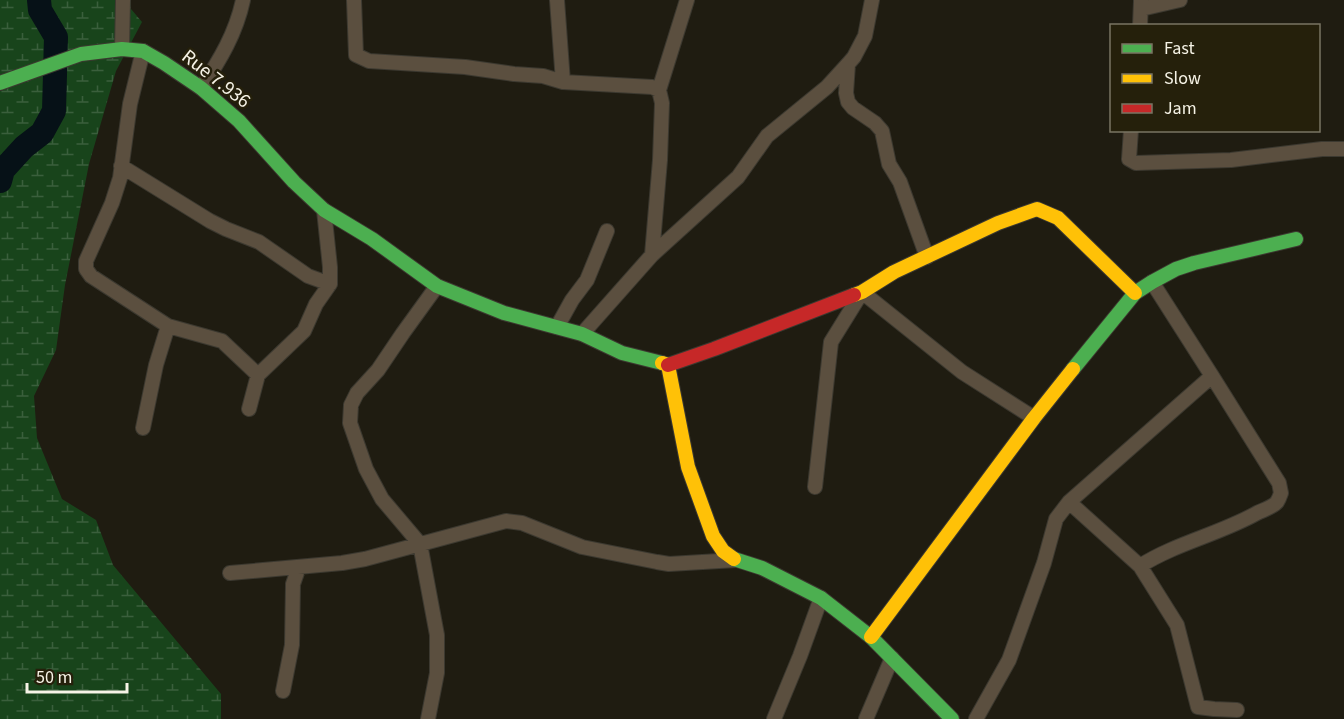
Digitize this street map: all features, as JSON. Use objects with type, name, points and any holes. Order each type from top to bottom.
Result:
[{"type":"street","points":[[122,49],[123,0]]},
{"type":"street","points":[[201,88],[228,44],[239,18],[243,0]]},
{"type":"street","points":[[354,0],[356,55],[369,61],[465,68],[543,76],[563,82],[652,87],[658,90]]},
{"type":"street","points":[[557,0],[563,82]]},
{"type":"street","points":[[652,255],[660,160],[662,103],[658,90],[687,0]]},
{"type":"street","points":[[582,334],[652,255],[738,177],[767,136],[827,87],[848,64],[865,36],[872,0]]},
{"type":"street","points":[[1140,24],[1141,4],[1180,0]]},
{"type":"street","name":"Rue 7.936","points":[[0,83],[81,54],[122,49],[143,51],[201,88],[239,120],[294,182],[324,210],[372,239],[437,286],[504,313],[582,334],[622,353],[668,365]]},
{"type":"street","points":[[143,51],[130,104],[120,178],[86,261],[86,268],[91,276],[168,326],[222,341],[258,375]]},
{"type":"street","points":[[848,64],[846,93],[848,102],[882,131],[889,164],[900,182],[927,257]]},
{"type":"street","points":[[1131,132],[1129,159],[1136,163],[1231,160],[1322,149],[1344,150]]},
{"type":"street","points":[[121,166],[210,221],[226,230],[259,242],[308,276],[330,284]]},
{"type":"street","points":[[952,719],[871,637],[821,598],[762,568],[736,560],[723,551],[713,536],[692,477],[684,449],[668,365],[862,292],[894,272],[998,223],[1037,209],[1058,218],[1136,293]]},
{"type":"street","points":[[249,409],[258,375],[304,331],[316,304],[330,284],[324,210]]},
{"type":"street","points":[[557,327],[572,300],[587,280],[607,231]]},
{"type":"street","points":[[871,637],[1034,418],[1136,293],[1176,269],[1296,238]]},
{"type":"street","points":[[1140,566],[1152,558],[1244,520],[1277,502],[1281,493],[1278,483],[1152,282]]},
{"type":"street","points":[[428,719],[437,673],[436,635],[420,544],[382,499],[366,469],[350,423],[351,405],[357,393],[378,370],[437,286]]},
{"type":"street","points":[[862,292],[962,372],[1034,418]]},
{"type":"street","points":[[815,487],[831,342],[862,292]]},
{"type":"street","points":[[143,428],[156,365],[168,326]]},
{"type":"street","points":[[976,719],[1009,660],[1044,563],[1056,519],[1069,502],[1212,376]]},
{"type":"street","points":[[1069,502],[1140,566],[1177,625],[1198,707],[1237,710]]},
{"type":"street","points":[[230,573],[342,563],[506,521],[522,523],[582,547],[657,562],[669,564],[736,560]]},
{"type":"street","points":[[283,691],[292,645],[293,584],[299,567]]},
{"type":"street","points":[[774,719],[821,598]]},
{"type":"street","points":[[866,719],[892,658]]},
{"type":"green space","points":[[0,0],[131,0],[131,9],[142,22],[116,71],[89,164],[65,285],[56,350],[34,396],[37,438],[62,499],[96,520],[113,565],[221,694],[221,719],[0,719]]},
{"type":"waterway","points":[[0,181],[3,170],[24,147],[42,133],[54,111],[56,37],[40,10],[39,0]]},
{"type":"traffic: fast","points":[[0,83],[81,54],[122,49],[143,51],[201,88],[239,121],[294,182],[324,210],[372,239],[437,286],[504,313],[582,334],[622,353],[662,363]]},
{"type":"traffic: fast","points":[[1073,369],[1135,293],[1152,282],[1176,269],[1194,263],[1296,239]]},
{"type":"traffic: fast","points":[[734,559],[762,568],[821,598],[871,637],[952,719]]},
{"type":"traffic: slow","points":[[854,295],[894,272],[998,223],[1037,209],[1058,218],[1135,293]]},
{"type":"traffic: slow","points":[[662,363],[668,365],[688,467],[713,536],[723,551],[734,559]]},
{"type":"traffic: slow","points":[[871,637],[1073,369]]},
{"type":"traffic: jam","points":[[668,365],[854,295]]}]
